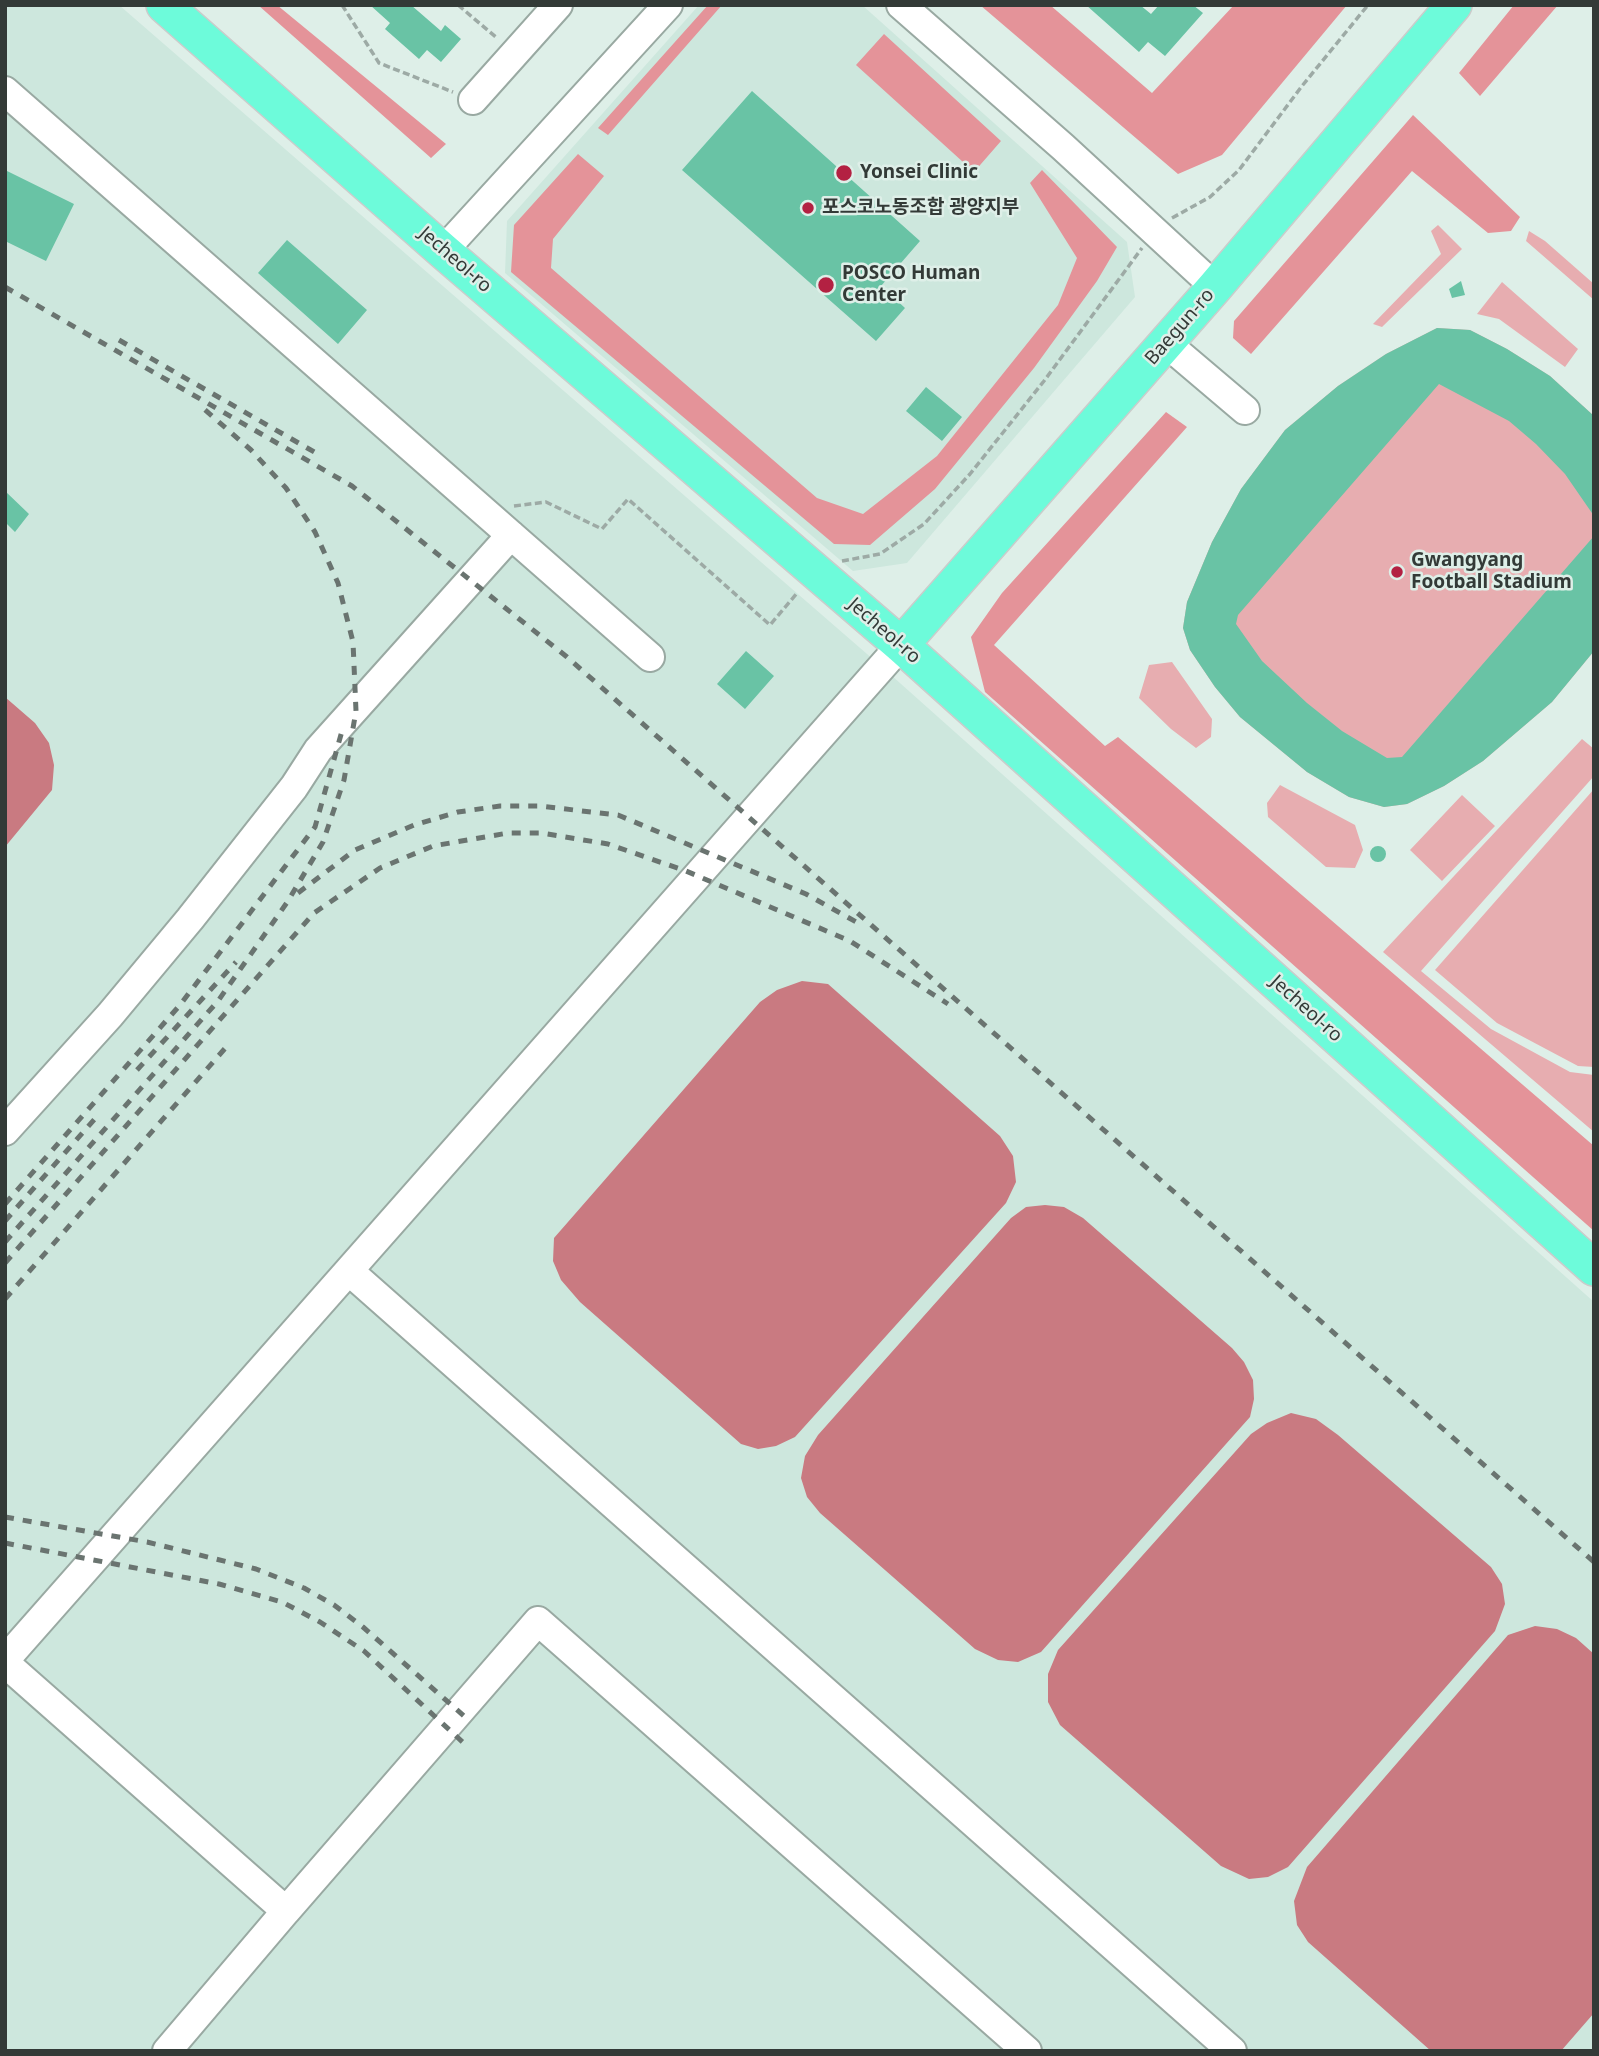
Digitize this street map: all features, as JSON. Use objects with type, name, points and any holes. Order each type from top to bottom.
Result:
[{"type":"main road","name":"Jecheol-ro","points":[[164,5],[443,251],[901,645],[1594,1268]]},
{"type":"main road","name":"Baegun-ro","points":[[901,645],[1167,343],[1454,5]]},
{"type":"street","points":[[473,100],[558,5]]},
{"type":"street","points":[[443,251],[668,5]]},
{"type":"street","points":[[901,5],[1063,147],[1154,234],[1215,287]]},
{"type":"street","points":[[5,91],[508,523],[650,657]]},
{"type":"street","points":[[1167,343],[1245,410]]},
{"type":"street","points":[[5,1131],[110,1016],[294,788],[318,750],[508,523]]},
{"type":"street","points":[[286,1911],[5,1661],[901,645]]},
{"type":"street","points":[[349,1271],[1232,2051]]},
{"type":"street","points":[[167,2051],[538,1621],[1027,2051]]},
{"type":"path","points":[[342,5],[379,63],[473,100]]},
{"type":"path","points":[[458,5],[514,54]]},
{"type":"path","points":[[508,523],[523,503],[546,502],[602,529],[628,499],[770,625],[822,564],[880,554],[924,524],[970,474],[1044,381],[1118,277],[1154,234],[1176,214],[1210,197],[1239,170],[1302,86],[1368,5]]},
{"type":"shaded area","points":[[5,5],[119,5],[882,667],[1594,1302],[1594,2051],[5,2051]]},
{"type":"shaded area","points":[[258,5],[277,5],[446,144],[431,158]]},
{"type":"shaded area","name":"POSCO Human Center","points":[[699,5],[862,5],[1127,242],[1135,297],[907,563],[853,571],[505,273],[507,221]]},
{"type":"shaded area","points":[[708,5],[722,5],[608,135],[598,128]]},
{"type":"shaded area","points":[[980,5],[1050,5],[1152,93],[1234,5],[1347,5],[1222,155],[1178,174]]},
{"type":"shaded area","points":[[1514,5],[1558,5],[1480,96],[1459,73]]},
{"type":"shaded area","points":[[884,34],[1001,141],[974,172],[856,65]]},
{"type":"shaded area","points":[[1413,115],[1520,217],[1511,231],[1488,233],[1412,171],[1251,354],[1233,338],[1234,321]]},
{"type":"shaded area","points":[[578,154],[604,176],[553,239],[551,268],[817,498],[863,514],[937,456],[1058,305],[1077,258],[1030,183],[1042,170],[1117,247],[1097,281],[1034,368],[935,489],[870,545],[834,544],[511,272],[514,225]]},
{"type":"shaded area","points":[[1438,225],[1462,249],[1382,327],[1373,324],[1441,254],[1431,231]]},
{"type":"shaded area","points":[[1529,231],[1545,241],[1594,284],[1594,300],[1526,241]]},
{"type":"shaded area","points":[[1502,282],[1578,349],[1565,367],[1499,319],[1477,314]]},
{"type":"shaded area","name":"Gwangyang Football Stadium","points":[[1437,328],[1470,330],[1507,349],[1550,376],[1594,416],[1594,651],[1552,702],[1483,761],[1444,786],[1407,804],[1384,807],[1349,797],[1307,772],[1240,717],[1190,650],[1183,628],[1187,602],[1212,542],[1241,489],[1285,430],[1338,386],[1386,354]]},
{"type":"shaded area","points":[[1166,412],[1187,427],[994,645],[1105,746],[1118,737],[1594,1146],[1594,1231],[985,692],[971,637],[1002,593]]},
{"type":"shaded area","points":[[1172,662],[1212,719],[1211,737],[1196,748],[1171,729],[1139,698],[1149,665]]},
{"type":"shaded area","points":[[5,697],[35,723],[49,743],[54,765],[52,790],[5,847]]},
{"type":"shaded area","points":[[1582,739],[1594,749],[1594,776],[1421,971],[1491,1029],[1570,1072],[1594,1075],[1594,1132],[1383,952]]},
{"type":"shaded area","points":[[1280,785],[1355,825],[1363,850],[1355,868],[1326,867],[1268,817],[1267,803]]},
{"type":"shaded area","points":[[1594,789],[1594,1067],[1578,1066],[1497,1023],[1435,970]]},
{"type":"shaded area","points":[[1462,795],[1495,826],[1442,881],[1410,850]]},
{"type":"shaded area","points":[[802,981],[828,984],[1000,1136],[1013,1156],[1016,1182],[1006,1203],[795,1437],[776,1446],[758,1449],[741,1444],[580,1302],[561,1280],[553,1261],[554,1238],[760,1002],[777,990]]},
{"type":"shaded area","points":[[1026,1207],[1064,1207],[1083,1218],[1232,1348],[1244,1362],[1253,1380],[1254,1399],[1250,1417],[1041,1652],[1018,1662],[998,1660],[975,1649],[820,1513],[807,1497],[801,1478],[805,1456],[818,1435],[1011,1218]]},
{"type":"shaded area","points":[[1291,1413],[1316,1419],[1338,1435],[1491,1567],[1502,1584],[1505,1604],[1495,1631],[1288,1867],[1268,1877],[1249,1879],[1221,1866],[1060,1725],[1048,1702],[1048,1674],[1058,1650],[1251,1434],[1267,1423]]},
{"type":"shaded area","points":[[1535,1626],[1557,1629],[1576,1638],[1594,1654],[1594,2013],[1561,2051],[1431,2051],[1308,1942],[1297,1925],[1294,1901],[1307,1867],[1508,1635]]},
{"type":"building","points":[[370,5],[411,5],[441,31],[445,25],[461,39],[441,62],[427,50],[419,59],[385,29],[390,23]]},
{"type":"building","points":[[1086,5],[1140,5],[1151,14],[1159,5],[1193,5],[1203,13],[1165,56],[1148,42],[1139,52]]},
{"type":"building","points":[[752,91],[920,241],[881,286],[905,308],[876,341],[682,170]]},
{"type":"building","points":[[5,170],[74,204],[46,261],[5,241]]},
{"type":"building","points":[[287,240],[367,310],[338,344],[258,273]]},
{"type":"building","points":[[1461,281],[1465,295],[1452,298],[1449,289]]},
{"type":"building","points":[[1437,328],[1470,330],[1507,349],[1550,376],[1594,416],[1594,516],[1565,474],[1509,421],[1439,384],[1238,615],[1236,624],[1262,661],[1307,703],[1342,731],[1387,758],[1402,757],[1594,536],[1594,651],[1552,702],[1483,761],[1444,786],[1407,804],[1384,807],[1349,797],[1307,772],[1240,717],[1190,650],[1183,628],[1187,602],[1212,542],[1241,489],[1285,430],[1338,386],[1386,354]]},
{"type":"building","points":[[926,387],[962,417],[942,441],[906,411]]},
{"type":"building","points":[[5,491],[29,514],[15,532],[5,522]]},
{"type":"building","points":[[746,651],[774,676],[745,709],[717,684]]},
{"type":"building","points":[[1378,846],[1386,854],[1378,862],[1370,854]]},
{"type":"railway","points":[[5,287],[352,486],[567,657],[1594,1562]]},
{"type":"railway","points":[[119,340],[316,453]]},
{"type":"railway","points":[[5,1242],[218,1001],[288,901],[323,842],[344,780],[356,711],[353,642],[338,583],[315,532],[286,488],[251,450],[204,409]]},
{"type":"railway","points":[[5,1204],[180,1005],[315,827],[342,731]]},
{"type":"railway","points":[[298,893],[355,850],[414,825],[458,812],[500,806],[539,806],[618,815],[806,894],[858,923]]},
{"type":"railway","points":[[5,1263],[314,913],[380,868],[433,846],[508,833],[541,833],[608,844],[686,871],[850,941],[948,1004]]},
{"type":"railway","points":[[137,1070],[236,962]]},
{"type":"railway","points":[[5,1299],[228,1045]]},
{"type":"railway","points":[[5,1221],[100,1113]]},
{"type":"railway","points":[[5,1517],[147,1542],[256,1569],[304,1588],[334,1605],[363,1627],[464,1716]]},
{"type":"railway","points":[[5,1543],[219,1584],[282,1602],[320,1622],[364,1651],[469,1748]]},
{"type":"place","name":"Yonsei Clinic","points":[[844,173]]},
{"type":"place","name":"포스코노동조합 광양지부","points":[[808,208]]},
{"type":"place","name":"POSCO Human Center","points":[[826,285]]},
{"type":"place","name":"Gwangyang Football Stadium","points":[[1397,572]]}]
